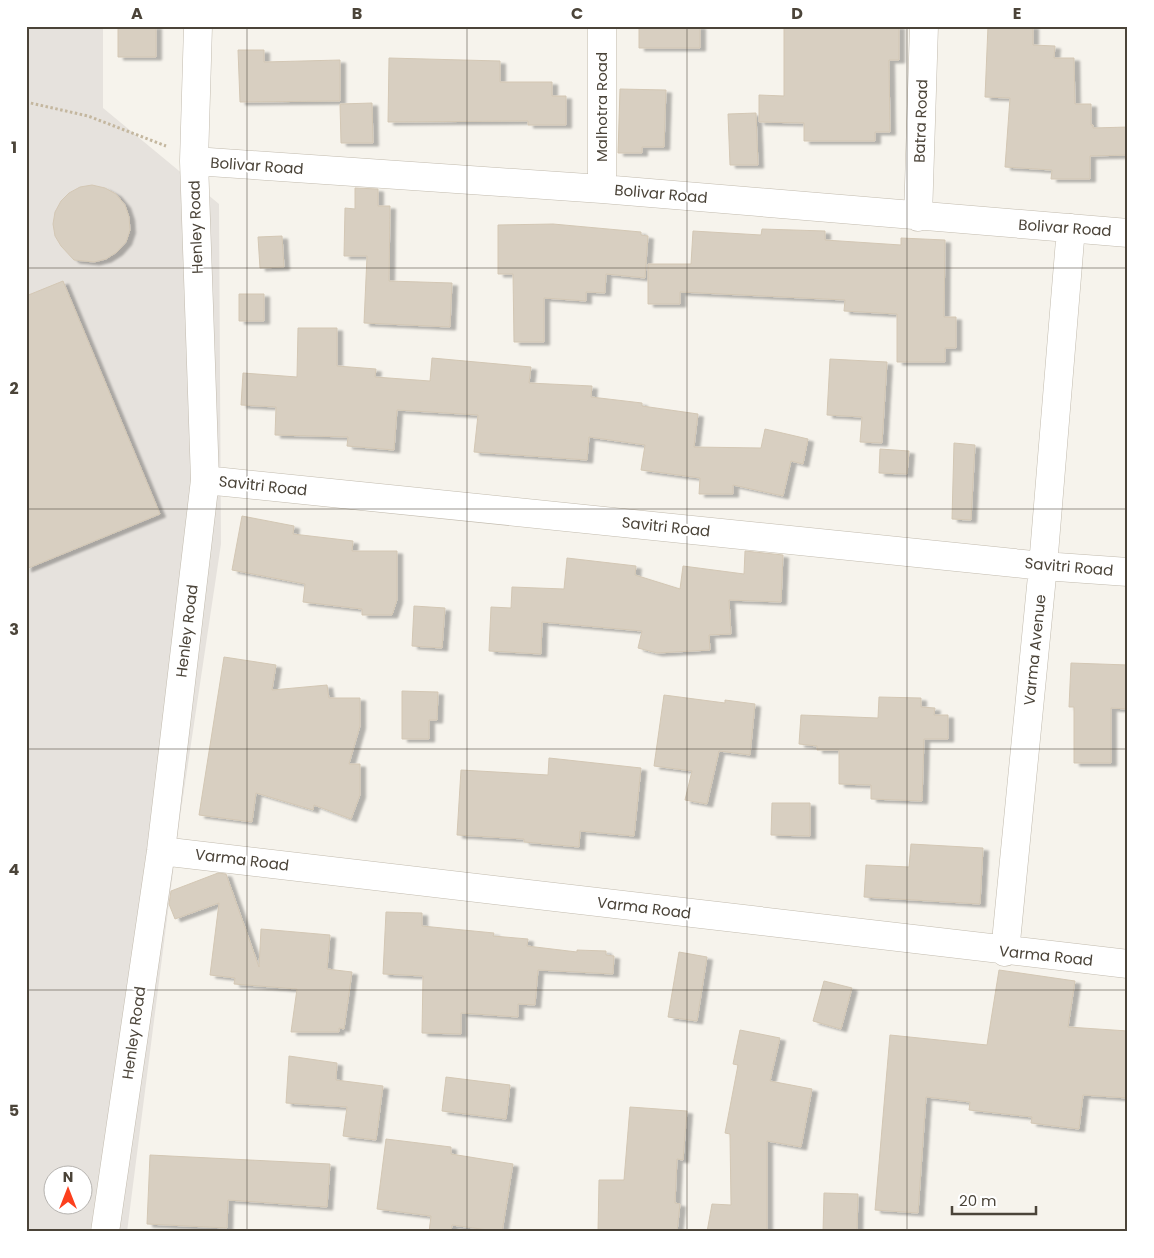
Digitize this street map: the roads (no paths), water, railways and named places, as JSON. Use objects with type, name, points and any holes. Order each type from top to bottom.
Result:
[{"type":"street","name":"Henley Road","points":[[105,1232],[161,851],[205,480],[194,154],[198,26]]},
{"type":"street","name":"Malhotra Road","points":[[602,26],[602,189]]},
{"type":"street","name":"Batra Road","points":[[918,217],[924,26]]},
{"type":"street","name":"Bolivar Road","points":[[194,154],[918,217],[1128,232]]},
{"type":"street","name":"Varma Avenue","points":[[1005,952],[1043,566],[1070,228]]},
{"type":"street","name":"Savitri Road","points":[[205,480],[1043,566],[1128,572]]},
{"type":"street","name":"Varma Road","points":[[161,851],[1005,952],[1128,964]]}]
